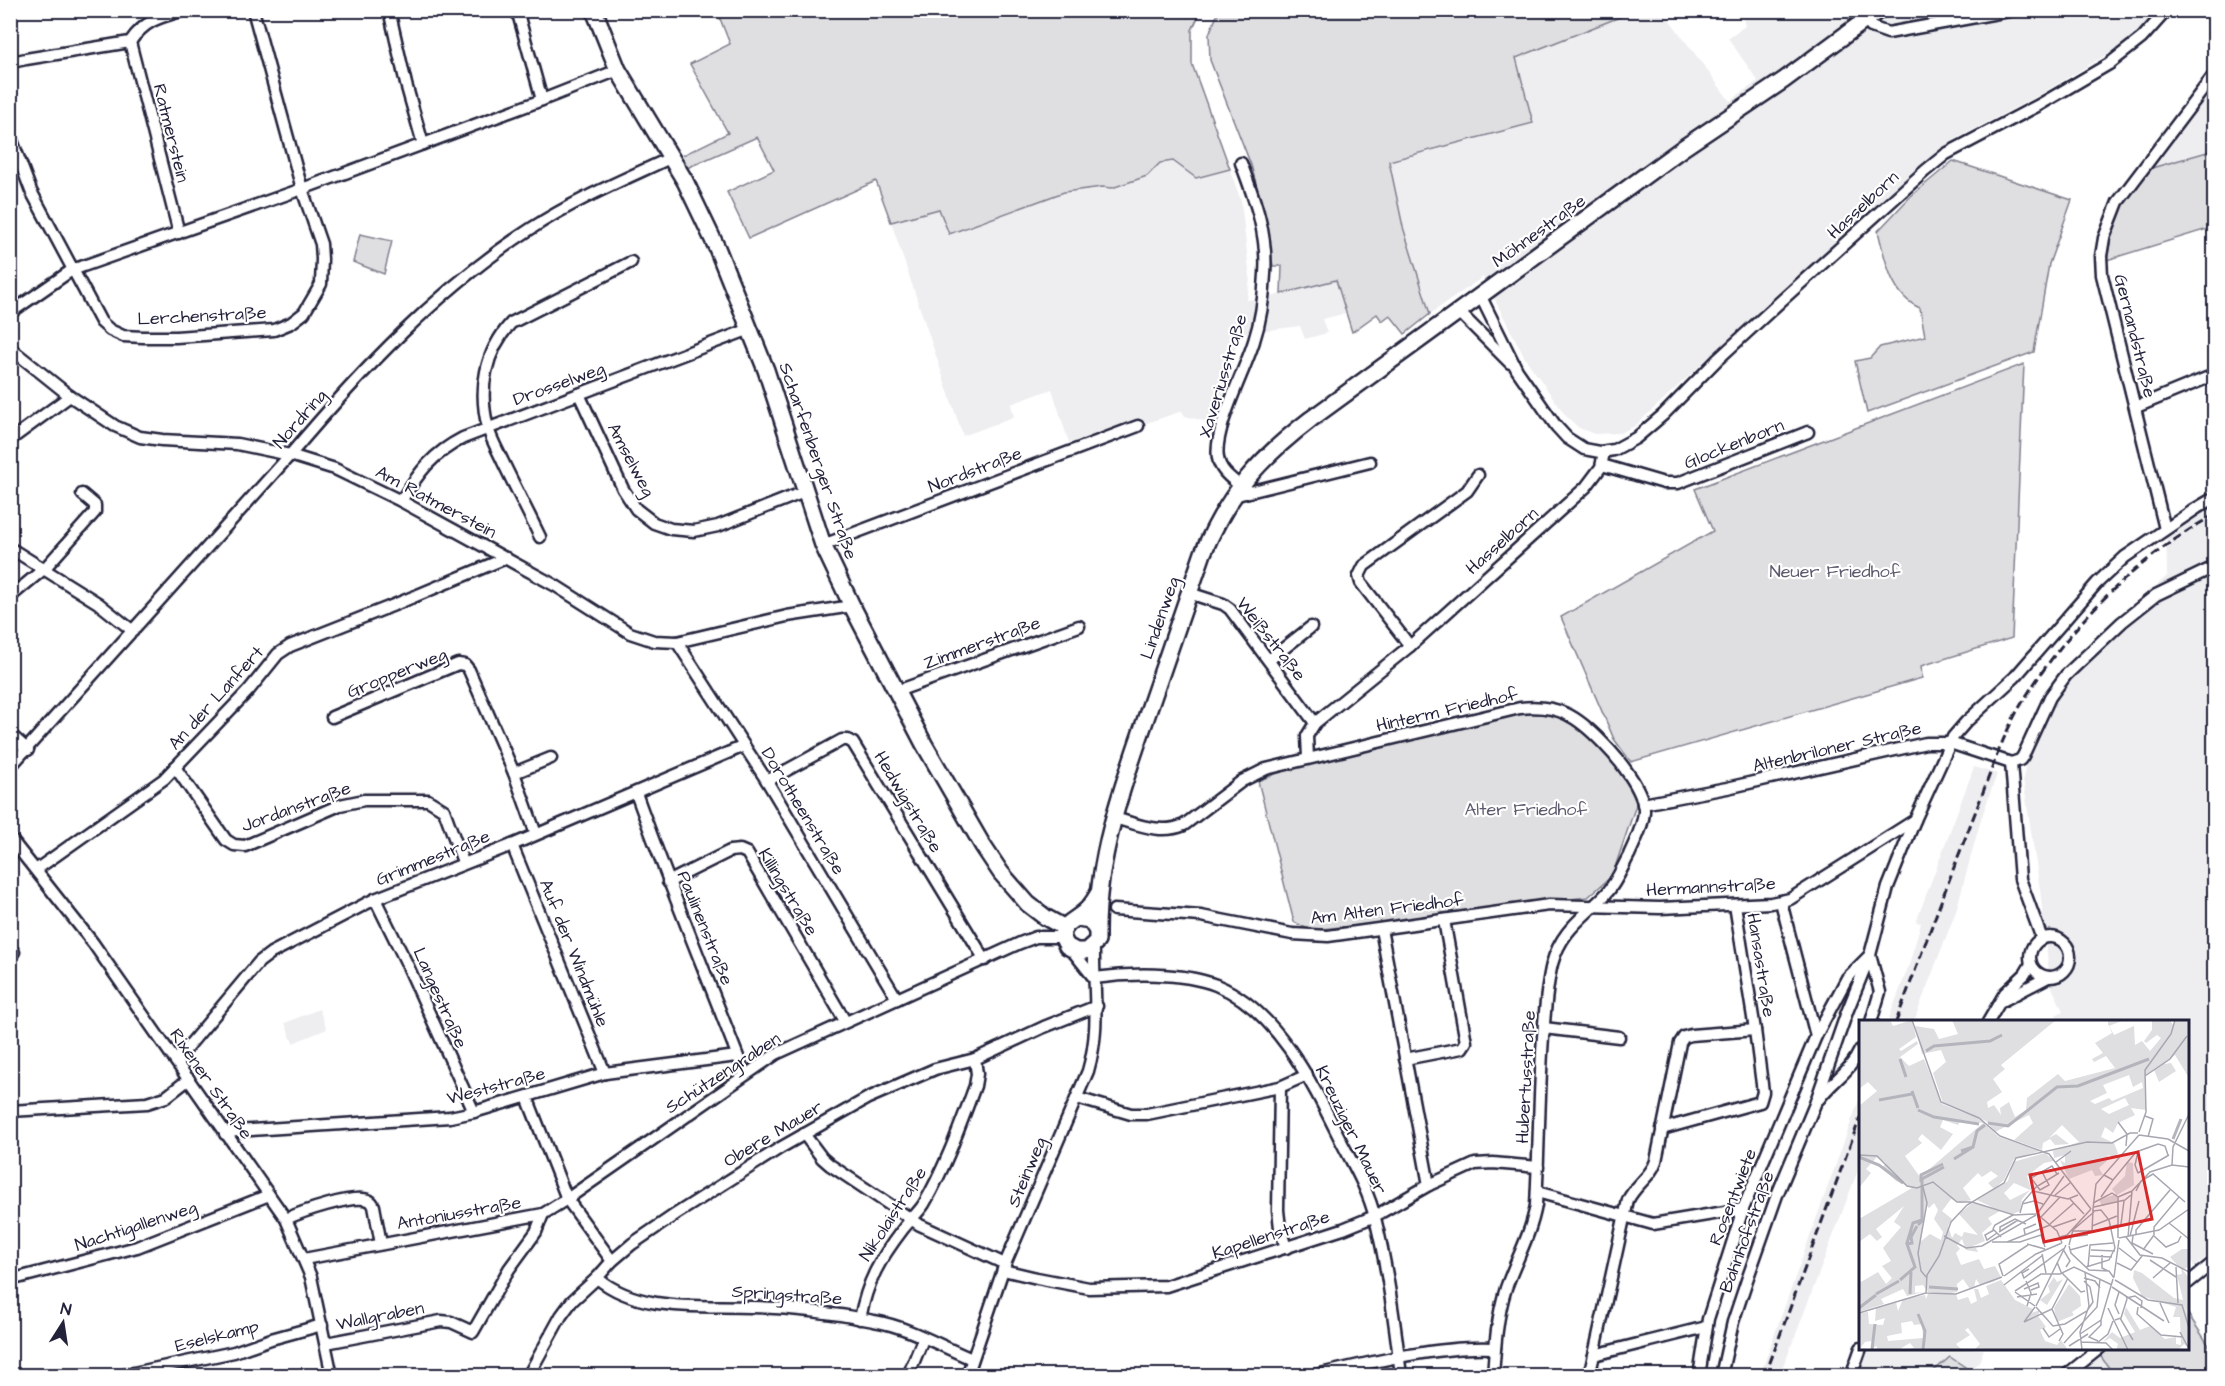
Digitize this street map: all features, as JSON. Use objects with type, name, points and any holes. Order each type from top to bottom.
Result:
[{"type":"street","points":[[11,63],[130,42],[137,31],[151,21],[185,10]]},
{"type":"street","points":[[253,10],[302,189]]},
{"type":"street","points":[[389,10],[423,144]]},
{"type":"street","points":[[517,10],[542,100]]},
{"type":"street","name":"Scharfenberger Straße","points":[[594,10],[618,70],[685,182],[703,218],[766,370],[823,545],[852,606],[956,801],[1001,873],[1028,904],[1066,938]]},
{"type":"street","name":"Möhnestraße","points":[[1236,491],[1279,443],[1683,148],[1784,80],[1879,10]]},
{"type":"street","points":[[1866,20],[1876,30],[1888,33],[2014,10]]},
{"type":"street","name":"Hasselborn","points":[[1315,723],[1410,646],[1586,488],[1602,465],[1604,452],[1620,448],[1663,415],[1780,301],[1925,171],[1946,154],[2109,64],[2142,38],[2167,10]]},
{"type":"street","name":"Ratmerstein","points":[[130,42],[179,233]]},
{"type":"street","points":[[10,313],[72,270],[302,189],[618,70]]},
{"type":"street","name":"Gernandstraße","points":[[2165,528],[2102,275],[2102,256],[2104,238],[2118,202],[2214,75]]},
{"type":"street","points":[[10,135],[31,190],[72,270]]},
{"type":"street","name":"Nordring","points":[[10,767],[28,750],[377,358],[478,268],[531,228],[588,196],[669,158]]},
{"type":"street","name":"Xaveriusstraße","points":[[1236,491],[1220,465],[1217,455],[1218,445],[1257,330],[1263,296],[1265,265],[1262,225],[1241,164]]},
{"type":"street","name":"Lerchenstraße","points":[[72,270],[101,322],[110,330],[123,336],[176,337],[274,330],[291,323],[304,313],[321,284],[321,244],[302,189]]},
{"type":"street","points":[[540,537],[488,427],[484,396],[485,372],[498,338],[511,323],[631,262]]},
{"type":"street","points":[[1481,297],[1517,370],[1556,426],[1567,438],[1584,449],[1604,452]]},
{"type":"street","points":[[1459,312],[1517,370]]},
{"type":"street","name":"Drosselweg","points":[[401,501],[420,471],[433,457],[450,445],[488,427],[750,328]]},
{"type":"street","name":"Am Ratmerstein","points":[[10,348],[70,396],[115,426],[140,437],[237,444],[290,455],[335,469],[401,501],[556,585],[630,633],[654,641],[676,642],[787,616],[852,606]]},
{"type":"street","points":[[2136,407],[2214,375]]},
{"type":"street","name":"Amselweg","points":[[579,394],[623,489],[636,509],[654,523],[671,530],[694,531],[718,526],[804,492]]},
{"type":"street","points":[[10,440],[70,396]]},
{"type":"street","name":"Nordstraße","points":[[823,545],[1138,426]]},
{"type":"street","name":"Glockenborn","points":[[1602,465],[1664,483],[1678,483],[1808,432]]},
{"type":"street","points":[[1236,491],[1370,462]]},
{"type":"street","points":[[1410,646],[1361,583],[1361,572],[1364,566],[1467,490],[1478,476]]},
{"type":"street","name":"Lindenweg","points":[[1096,939],[1098,894],[1103,860],[1126,776],[1211,536],[1236,491]]},
{"type":"street","points":[[10,597],[45,568],[95,512],[95,505],[82,494]]},
{"type":"street","points":[[1950,743],[1961,727],[2015,677],[2097,583],[2125,557],[2165,528],[2214,498]]},
{"type":"street","points":[[10,548],[98,603],[133,631]]},
{"type":"street","name":"An der Lanfert","points":[[37,869],[164,779],[249,690],[278,654],[290,646],[506,558]]},
{"type":"street","points":[[2042,939],[2020,879],[2011,763],[2020,760],[2050,697],[2073,668],[2122,622],[2156,595],[2214,567]]},
{"type":"street","name":"Weißstraße","points":[[1189,593],[1226,606],[1315,723]]},
{"type":"street","name":"Zimmerstraße","points":[[897,691],[1079,626]]},
{"type":"street","points":[[1269,660],[1311,627]]},
{"type":"street","name":"Dorotheenstraße","points":[[676,642],[767,781],[897,999]]},
{"type":"street","name":"Gropperweg","points":[[332,717],[458,664],[465,665],[514,773],[536,834]]},
{"type":"street","name":"Hinterm Friedhof","points":[[1114,818],[1154,829],[1180,827],[1253,774],[1266,769],[1520,708],[1550,708],[1579,720],[1602,741],[1621,764],[1643,804]]},
{"type":"street","points":[[1308,758],[1307,736],[1315,723]]},
{"type":"street","points":[[10,734],[28,750]]},
{"type":"street","name":"Hedwigstraße","points":[[767,781],[842,740],[853,743],[985,960]]},
{"type":"street","name":"Altenbriloner Straße","points":[[1643,804],[1727,788],[1908,745],[1932,742],[1950,743],[2011,763]]},
{"type":"street","name":"Bahnhofstraße","points":[[1721,1376],[1733,1322],[1747,1280],[1777,1195],[1816,1099],[1868,959],[1883,901],[1915,820],[1950,743]]},
{"type":"street","name":"Grimmestraße","points":[[176,1061],[259,962],[288,944],[375,899],[463,862],[512,845],[744,746]]},
{"type":"street","points":[[514,773],[551,758]]},
{"type":"street","name":"Jordanstraße","points":[[175,767],[226,840],[234,845],[245,846],[340,805],[364,800],[428,800],[444,810],[463,862]]},
{"type":"street","name":"Paulinenstraße","points":[[636,793],[668,882],[745,1075]]},
{"type":"street","name":"Hubertusstraße","points":[[1493,1376],[1495,1348],[1506,1290],[1532,1224],[1537,1192],[1544,1028],[1547,989],[1554,956],[1572,925],[1610,889],[1622,870],[1642,825],[1643,804]]},
{"type":"street","name":"Hermannstraße","points":[[1594,906],[1660,908],[1781,902],[1801,892],[1915,820]]},
{"type":"street","name":"Rixener Straße","points":[[10,838],[81,927],[286,1219],[311,1277],[332,1376]]},
{"type":"street","name":"Auf der Windmühle","points":[[512,845],[605,1073]]},
{"type":"street","name":"Killingstraße","points":[[668,882],[730,851],[740,850],[747,853],[845,1021]]},
{"type":"street","points":[[1094,978],[1066,938],[1070,921],[1090,906],[1098,894]]},
{"type":"street","name":"Langestraße","points":[[375,899],[474,1112]]},
{"type":"street","points":[[1781,902],[1816,1036]]},
{"type":"street","name":"Am Alten Friedhof","points":[[1114,910],[1201,916],[1306,935],[1328,936],[1549,905],[1594,906]]},
{"type":"street","name":"Hansastraße","points":[[1662,1129],[1760,1102],[1763,1092],[1735,905]]},
{"type":"street","points":[[1066,938],[1081,952],[1096,939],[1090,921],[1077,918]]},
{"type":"street","points":[[1405,1059],[1462,1048],[1466,1042],[1444,920]]},
{"type":"street","points":[[1382,929],[1430,1185]]},
{"type":"street","name":"Schützengraben","points":[[543,1214],[776,1054],[1020,943],[1036,937],[1066,938]]},
{"type":"street","points":[[1989,1020],[2005,993],[2025,974],[2031,964],[2033,947],[2042,939],[2049,938],[2062,942],[2070,954],[2067,968],[2061,973],[2011,995],[1999,1004]]},
{"type":"street","name":"Steinweg","points":[[967,1376],[1004,1267],[1077,1098],[1092,1057],[1096,1038],[1097,1006],[1094,978],[1096,939]]},
{"type":"street","name":"Bahnhofstraße","points":[[1868,959],[1880,992],[1872,1020]]},
{"type":"street","name":"Rosentwiete","points":[[1699,1376],[1706,1327],[1743,1209],[1816,1036],[1846,978],[1868,959]]},
{"type":"street","points":[[2031,964],[2038,973],[2048,977]]},
{"type":"street","name":"Kreuziger Mauer","points":[[1094,978],[1174,976],[1215,985],[1241,999],[1264,1019],[1307,1075],[1353,1165],[1375,1216],[1387,1278],[1401,1376]]},
{"type":"street","name":"Obere Mauer","points":[[528,1376],[561,1316],[572,1301],[632,1244],[676,1214],[804,1134],[868,1098],[935,1069],[975,1059],[1044,1027],[1097,1006]]},
{"type":"street","points":[[1544,1028],[1619,1037]]},
{"type":"street","name":"Hansastraße","points":[[1589,1376],[1624,1217],[1630,1196],[1654,1166],[1680,1043],[1684,1037],[1755,1030]]},
{"type":"street","name":"Bahnhofstraße","points":[[1816,1099],[1853,1066],[1859,1052]]},
{"type":"street","name":"Weststraße","points":[[225,1134],[236,1131],[429,1119],[474,1112],[605,1073],[737,1056]]},
{"type":"street","name":"Nikolaistraße","points":[[860,1318],[868,1284],[897,1237],[927,1197],[953,1141],[975,1086],[977,1074],[975,1059]]},
{"type":"street","points":[[1077,1098],[1106,1108],[1140,1115],[1280,1087],[1307,1075]]},
{"type":"street","points":[[10,1111],[147,1103],[166,1097],[189,1079]]},
{"type":"street","points":[[1280,1087],[1278,1210],[1286,1248]]},
{"type":"street","points":[[527,1097],[567,1199],[612,1261]]},
{"type":"street","name":"Kapellenstraße","points":[[804,1134],[830,1165],[911,1220],[1004,1267],[1037,1278],[1089,1288],[1174,1285],[1343,1229],[1375,1216],[1430,1185],[1475,1164],[1493,1163],[1538,1167]]},
{"type":"street","points":[[1537,1192],[1624,1217],[1658,1224],[1743,1209]]},
{"type":"street","name":"Nachtigallenweg","points":[[10,1280],[137,1247],[188,1229],[269,1195]]},
{"type":"street","name":"Antoniusstraße","points":[[286,1219],[332,1203],[365,1199],[371,1201],[375,1206],[381,1244]]},
{"type":"street","name":"Antoniusstraße","points":[[304,1259],[543,1214]]},
{"type":"street","name":"Wallgraben","points":[[326,1343],[441,1321],[451,1322],[473,1332],[509,1269],[536,1232],[543,1214]]},
{"type":"street","points":[[2189,1281],[2214,1262]]},
{"type":"street","name":"Springstraße","points":[[597,1278],[621,1294],[647,1301],[785,1309],[860,1318],[899,1327],[972,1359]]},
{"type":"street","name":"Eselskamp","points":[[119,1376],[234,1352],[322,1325]]},
{"type":"street","points":[[1594,1355],[1706,1327]]},
{"type":"street","points":[[908,1376],[923,1339]]},
{"type":"street","points":[[1312,1376],[1462,1348],[1495,1348]]},
{"type":"street","points":[[1851,1376],[1860,1350]]},
{"type":"street","points":[[2065,1376],[2098,1350]]},
{"type":"shaded area","points":[[1635,11],[1663,11],[1730,101],[1758,81],[1728,38],[1745,26],[1741,11],[2158,11],[2116,49],[2039,95],[1956,139],[1912,172],[1635,426],[1620,433],[1594,434],[1579,428],[1566,416],[1525,358],[1483,277],[1430,314],[1403,227],[1389,161],[1532,123],[1515,58]]},
{"type":"shaded area","points":[[2214,79],[2214,150],[2145,170]]},
{"type":"shaded area","points":[[1173,161],[1196,178],[1230,169],[1241,201],[1250,278],[1247,300],[1270,297],[1336,280],[1347,313],[1322,319],[1327,333],[1305,339],[1300,326],[1239,334],[1215,424],[1185,416],[1182,411],[1144,424],[1141,418],[1069,443],[1052,389],[1011,404],[1014,417],[963,436],[891,222],[939,208],[949,234],[1064,192],[1102,187],[1112,188],[1147,176],[1160,163]]},
{"type":"shaded area","points":[[2214,502],[2214,1251],[2194,1267],[2189,1257],[2189,1020],[2058,1020],[2056,1015],[2063,1011],[2050,983],[2040,889],[2023,779],[2036,708],[2082,655],[2167,576],[2166,525]]},
{"type":"shaded area","points":[[1974,767],[1997,774],[1981,819],[1956,911],[1914,1020],[1888,1020],[1909,965],[1921,923],[1916,922]]},
{"type":"shaded area","points":[[319,1009],[327,1029],[293,1043],[285,1023]]},
{"type":"shaded area","points":[[1859,1100],[1859,1168],[1779,1375],[1760,1375]]},
{"type":"shaded area","points":[[1867,1350],[1984,1350],[1979,1362],[1973,1367],[1965,1367],[1950,1357],[1929,1375],[1857,1376]]},
{"type":"shaded area","points":[[2099,1354],[2114,1375],[2072,1376]]},
{"type":"green space","points":[[717,11],[1201,11],[1192,30],[1192,64],[1230,169],[1196,178],[1173,161],[1160,163],[1147,176],[1112,188],[1102,187],[1064,192],[949,234],[939,209],[891,222],[876,181],[749,238],[727,192],[774,170],[757,137],[687,168],[681,156],[728,133],[690,64],[730,44]]},
{"type":"green space","points":[[1219,11],[1635,11],[1516,58],[1533,123],[1389,161],[1403,227],[1430,314],[1405,334],[1390,315],[1382,321],[1377,314],[1352,332],[1336,280],[1281,294],[1282,266],[1273,266],[1266,220],[1251,165],[1210,60],[1209,34]]},
{"type":"green space","points":[[2214,150],[2214,227],[2107,260],[2115,214],[2145,170]]},
{"type":"green space","points":[[1953,161],[2072,200],[2049,264],[2034,352],[1867,413],[1855,361],[1870,358],[1880,347],[1925,336],[1920,308],[1902,295],[1896,286],[1887,265],[1878,231],[1911,196]]},
{"type":"green space","points":[[360,234],[392,241],[384,274],[353,262]]},
{"type":"green space","name":"Neuer Friedhof","points":[[2024,364],[2012,638],[1921,666],[1922,678],[1631,762],[1614,739],[1561,617],[1713,531],[1695,489]]},
{"type":"green space","name":"Alter Friedhof","points":[[1520,712],[1554,714],[1576,722],[1621,769],[1637,802],[1612,876],[1588,897],[1310,930],[1294,922],[1258,781],[1295,766]]},
{"type":"green space","points":[[2189,1316],[2214,1353],[2214,1375],[2114,1375],[2099,1354],[2105,1350],[2189,1350]]},
{"type":"green space","points":[[1950,1357],[1965,1367],[1967,1375],[1929,1375]]},
{"type":"railway","points":[[1897,1020],[1995,760],[2019,708],[2058,650],[2104,598],[2156,553],[2214,515]]},
{"type":"railway","points":[[1765,1376],[1859,1121]]}]
